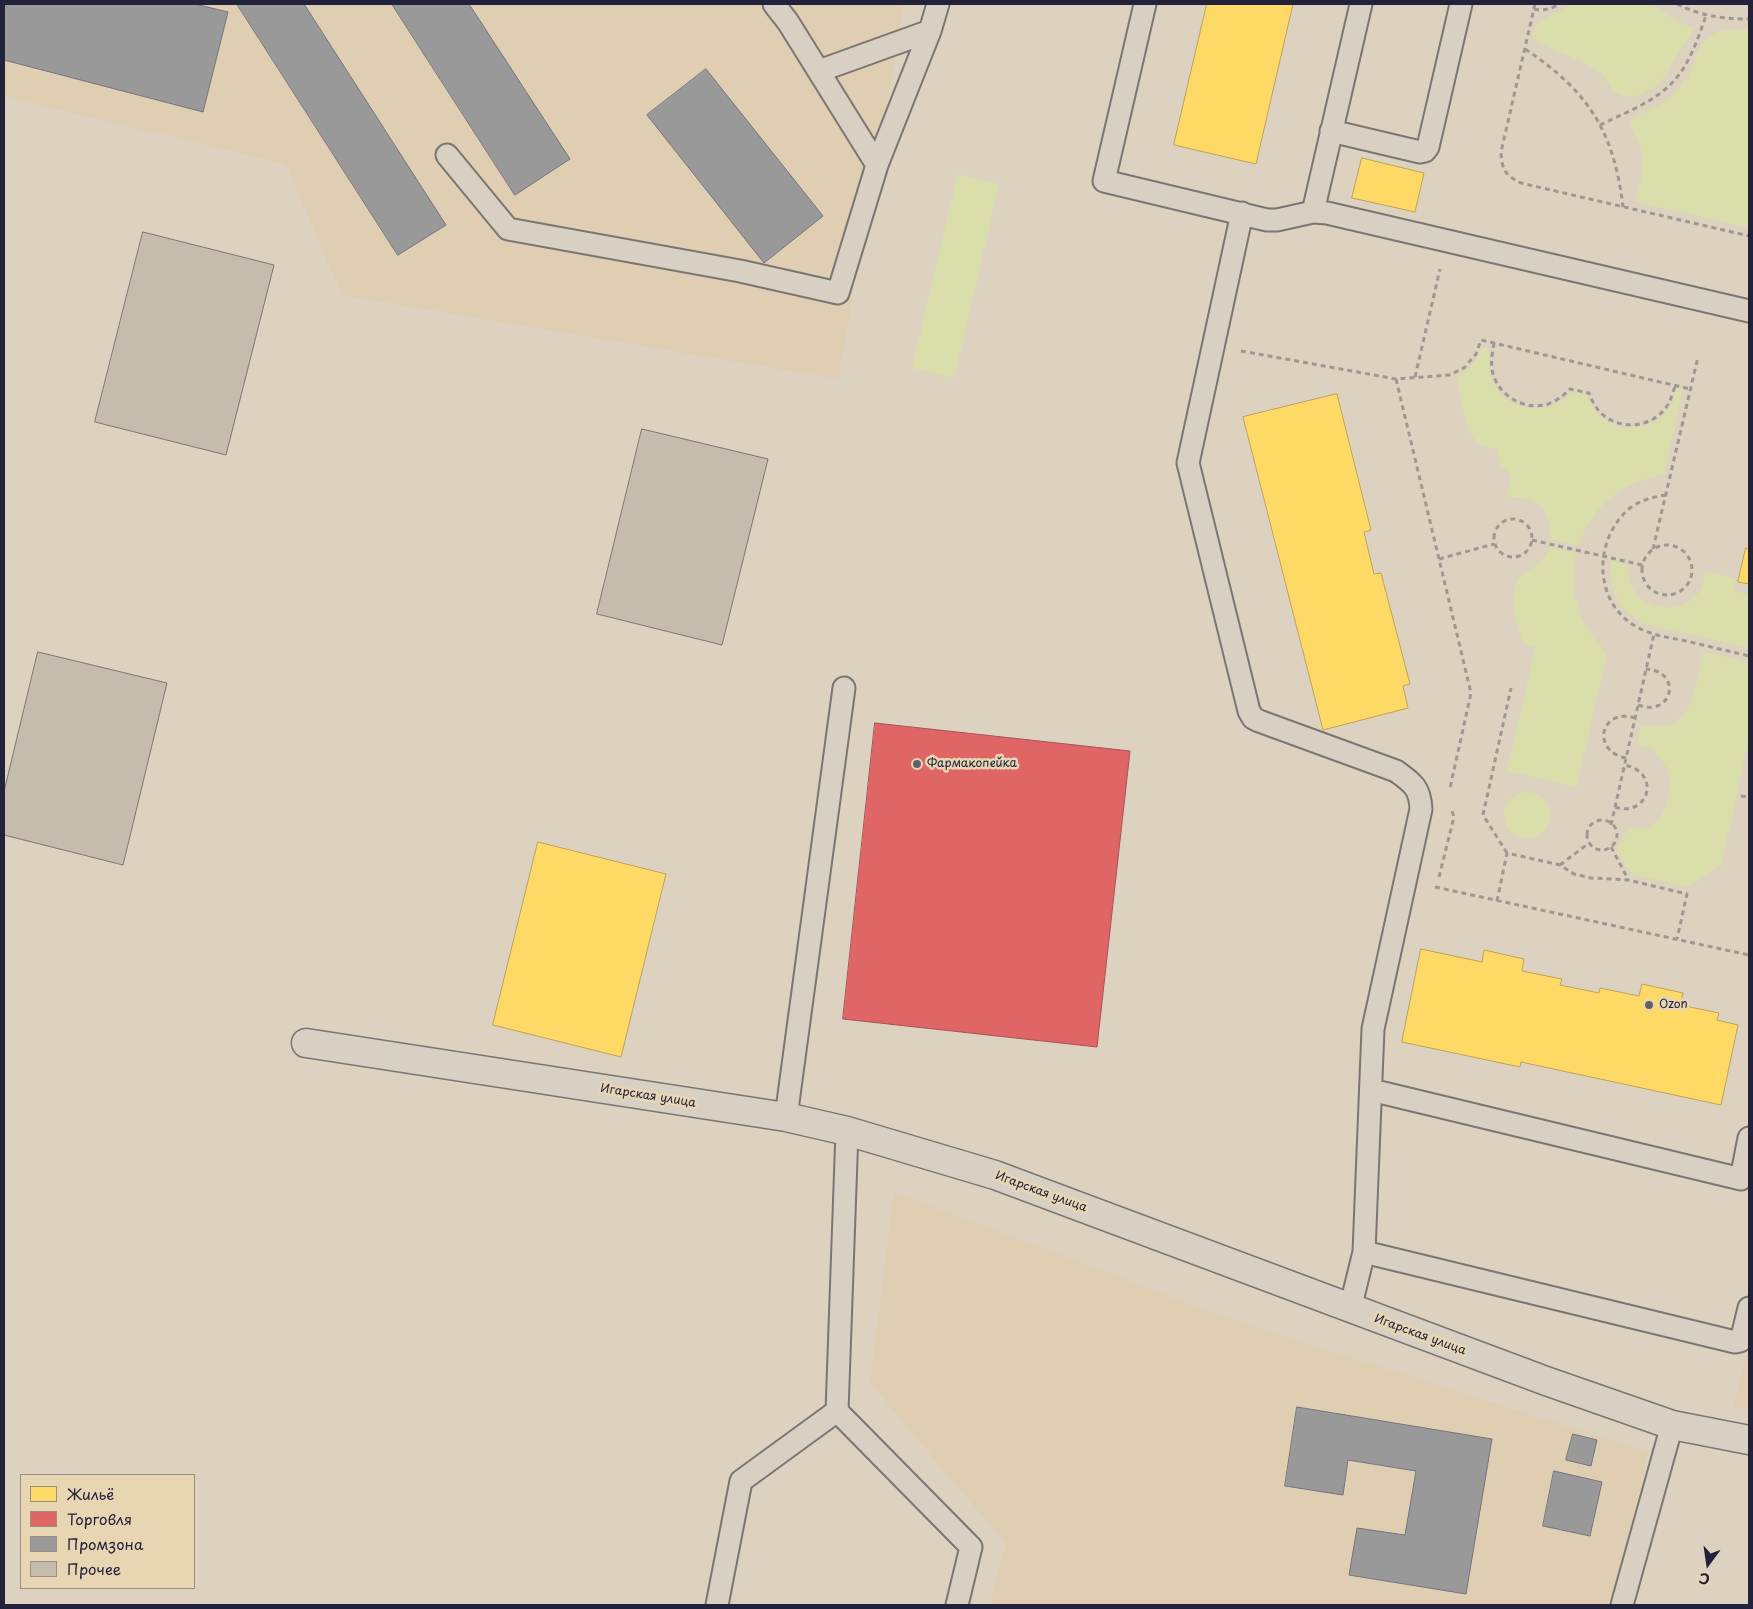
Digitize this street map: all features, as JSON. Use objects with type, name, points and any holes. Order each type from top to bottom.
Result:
[{"type":"street","name":"Игарская улица","points":[[306,1043],[786,1117],[847,1131],[995,1175],[1350,1309],[1672,1425],[1749,1440]]},
{"type":"lane","points":[[774,4],[788,22],[877,165]]},
{"type":"lane","points":[[447,156],[508,228],[740,270],[838,293],[877,165],[930,31],[938,4]]},
{"type":"lane","points":[[1145,4],[1104,182],[1267,220],[1277,220],[1312,212],[1326,213],[1749,311]]},
{"type":"lane","points":[[1312,212],[1361,4]]},
{"type":"lane","points":[[1331,131],[1420,152],[1425,151],[1428,147],[1461,4]]},
{"type":"lane","points":[[819,72],[930,31]]},
{"type":"lane","points":[[1242,214],[1188,463],[1249,711],[1253,718],[1259,721],[1396,771],[1412,782],[1420,796],[1420,810],[1374,1028],[1364,1252],[1350,1309]]},
{"type":"lane","points":[[786,1117],[844,688]]},
{"type":"lane","points":[[1371,1090],[1740,1179],[1749,1145]]},
{"type":"lane","points":[[847,1131],[837,1411],[971,1547],[957,1605]]},
{"type":"lane","points":[[1364,1252],[1735,1342],[1740,1341],[1742,1337],[1749,1308]]},
{"type":"lane","points":[[717,1605],[741,1481],[837,1411]]},
{"type":"lane","points":[[1622,1605],[1672,1425]]},
{"type":"path","points":[[1536,4],[1501,152],[1502,165],[1508,177],[1521,183],[1749,236]]},
{"type":"path","points":[[1534,9],[1551,9],[1560,4]]},
{"type":"path","points":[[1678,4],[1694,12],[1723,19],[1749,19]]},
{"type":"path","points":[[1600,125],[1652,99],[1672,84],[1688,60],[1706,15]]},
{"type":"path","points":[[1525,49],[1548,64],[1586,102],[1600,125],[1612,151],[1620,178],[1624,207]]},
{"type":"path","points":[[1415,377],[1433,302]]},
{"type":"path","points":[[1214,345],[1396,380],[1449,374],[1464,368],[1476,354],[1481,340],[1690,389]]},
{"type":"path","points":[[1494,343],[1492,364],[1494,378],[1511,399],[1523,404],[1535,406],[1548,404],[1560,398],[1570,389],[1589,393],[1596,408],[1607,418],[1620,424],[1635,425],[1649,421],[1661,414],[1670,402],[1675,386]]},
{"type":"path","points":[[1653,549],[1698,357]]},
{"type":"path","points":[[1396,380],[1471,693],[1448,796]]},
{"type":"path","points":[[1666,494],[1648,499],[1631,508],[1608,537],[1603,556],[1602,575],[1607,593],[1616,609],[1630,623],[1646,632],[1749,656]]},
{"type":"path","points":[[1517,519],[1526,524],[1532,533],[1532,540],[1527,552],[1518,557],[1508,558],[1499,552],[1494,544],[1493,534],[1498,524],[1507,520],[1517,519]]},
{"type":"path","points":[[1532,540],[1642,565]]},
{"type":"path","points":[[1439,559],[1494,544]]},
{"type":"path","points":[[1666,545],[1677,547],[1686,554],[1691,564],[1691,574],[1687,585],[1678,592],[1667,595],[1656,593],[1648,586],[1642,576],[1642,565],[1646,555],[1653,549],[1666,545]]},
{"type":"path","points":[[1611,825],[1654,634]]},
{"type":"path","points":[[1638,704],[1647,708],[1657,707],[1665,701],[1670,691],[1669,682],[1664,674],[1655,669],[1646,669]]},
{"type":"path","points":[[1497,901],[1507,853],[1483,815],[1511,688]]},
{"type":"path","points":[[1626,758],[1616,756],[1608,750],[1604,741],[1604,731],[1608,722],[1616,717],[1626,715],[1635,718]]},
{"type":"path","points":[[1615,807],[1623,810],[1638,805],[1644,799],[1647,792],[1647,784],[1639,770],[1624,765]]},
{"type":"path","points":[[1741,796],[1749,798]]},
{"type":"path","points":[[1437,888],[1454,817],[1450,803]]},
{"type":"path","points":[[1601,820],[1611,825],[1616,830],[1616,839],[1611,847],[1602,850],[1594,848],[1588,841],[1587,832],[1592,824],[1601,820]]},
{"type":"path","points":[[1560,865],[1589,843]]},
{"type":"path","points":[[1611,847],[1628,880]]},
{"type":"path","points":[[1507,853],[1560,865],[1574,874],[1591,878],[1628,880],[1687,894],[1677,940]]},
{"type":"path","points":[[1405,881],[1749,954]]},
{"type":"shaded area","points":[[4,4],[904,4],[838,379],[342,295],[286,164],[4,97]]},
{"type":"shaded area","points":[[894,1192],[1233,1320],[1648,1452],[1613,1605],[990,1605],[1006,1544],[870,1383]]},
{"type":"shaded area","points":[[1749,1347],[1749,1409],[1734,1406]]},
{"type":"green space","points":[[1569,4],[1653,4],[1677,22],[1694,28],[1662,80],[1645,92],[1629,97],[1615,92],[1605,77],[1598,71],[1532,38],[1533,31],[1541,21],[1564,9]]},
{"type":"green space","points":[[1722,30],[1749,30],[1749,228],[1636,202],[1642,174],[1642,153],[1631,127],[1632,121],[1640,114],[1662,103],[1680,87],[1685,79],[1688,79],[1703,43]]},
{"type":"green space","points":[[958,174],[999,184],[954,378],[912,368]]},
{"type":"green space","points":[[1482,347],[1490,350],[1490,374],[1500,392],[1514,403],[1531,408],[1552,406],[1572,392],[1587,396],[1597,412],[1605,420],[1614,425],[1633,428],[1652,423],[1660,418],[1672,403],[1677,388],[1683,389],[1664,474],[1634,483],[1610,498],[1592,518],[1578,546],[1551,540],[1551,530],[1546,513],[1541,507],[1528,499],[1508,497],[1507,490],[1511,480],[1507,471],[1501,467],[1497,449],[1485,447],[1477,442],[1469,428],[1456,376],[1472,364]]},
{"type":"green space","points":[[1550,547],[1576,553],[1574,583],[1578,608],[1589,631],[1607,654],[1576,787],[1507,771],[1536,647],[1524,645],[1514,608],[1514,590],[1523,574],[1540,563]]},
{"type":"green space","points":[[1611,561],[1628,565],[1629,580],[1636,593],[1646,602],[1659,607],[1685,604],[1695,597],[1703,586],[1705,572],[1736,579],[1734,591],[1749,595],[1749,648],[1644,624],[1627,612],[1617,598],[1612,582]]},
{"type":"green space","points":[[1703,652],[1749,662],[1749,738],[1721,865],[1687,887],[1631,874],[1616,851],[1629,827],[1640,829],[1649,827],[1656,822],[1666,808],[1670,790],[1669,773],[1652,748],[1637,744],[1641,725],[1658,727],[1671,724],[1681,717],[1694,695]]},
{"type":"green space","points":[[1522,792],[1532,792],[1546,802],[1550,815],[1546,828],[1540,834],[1532,838],[1522,838],[1508,828],[1504,820],[1504,810],[1514,796]]},
{"type":"building: Жильё","points":[[1207,4],[1293,4],[1256,164],[1174,145]]},
{"type":"building: Жильё","points":[[1362,158],[1424,173],[1415,212],[1352,198]]},
{"type":"building: Жильё","points":[[1337,394],[1371,530],[1364,532],[1374,574],[1381,573],[1410,684],[1403,686],[1408,708],[1323,730],[1243,417]]},
{"type":"building: Жильё","points":[[1746,548],[1749,549],[1749,584],[1738,582]]},
{"type":"building: Жильё","points":[[538,842],[666,874],[621,1057],[493,1025]]},
{"type":"building: Жильё","points":[[1421,949],[1482,962],[1484,950],[1524,959],[1522,971],[1562,979],[1560,985],[1599,993],[1600,988],[1639,996],[1642,984],[1683,993],[1680,1005],[1719,1013],[1717,1020],[1738,1025],[1721,1105],[1521,1062],[1520,1067],[1402,1042]]},
{"type":"building: Торговля","points":[[875,723],[1130,751],[1097,1047],[843,1019]]},
{"type":"building: Промзона","points":[[4,4],[195,4],[228,12],[203,112],[4,60]]},
{"type":"building: Промзона","points":[[237,4],[304,4],[446,225],[398,255]]},
{"type":"building: Промзона","points":[[392,4],[469,4],[570,159],[515,195]]},
{"type":"building: Промзона","points":[[706,69],[823,216],[764,263],[647,115]]},
{"type":"building: Промзона","points":[[1297,1407],[1492,1439],[1466,1594],[1349,1575],[1357,1528],[1405,1535],[1416,1471],[1348,1460],[1343,1495],[1285,1486]]},
{"type":"building: Промзона","points":[[1573,1434],[1597,1440],[1591,1466],[1566,1460]]},
{"type":"building: Промзона","points":[[1554,1471],[1602,1482],[1590,1536],[1543,1526]]},
{"type":"building: Прочее","points":[[143,232],[274,265],[226,455],[95,422]]},
{"type":"building: Прочее","points":[[642,429],[768,459],[722,645],[597,614]]},
{"type":"building: Прочее","points":[[38,652],[167,683],[123,865],[4,835],[4,792]]},
{"type":"place","name":"Фармакопейка","points":[[917,764]]},
{"type":"place","name":"Ozon","points":[[1649,1005]]}]
